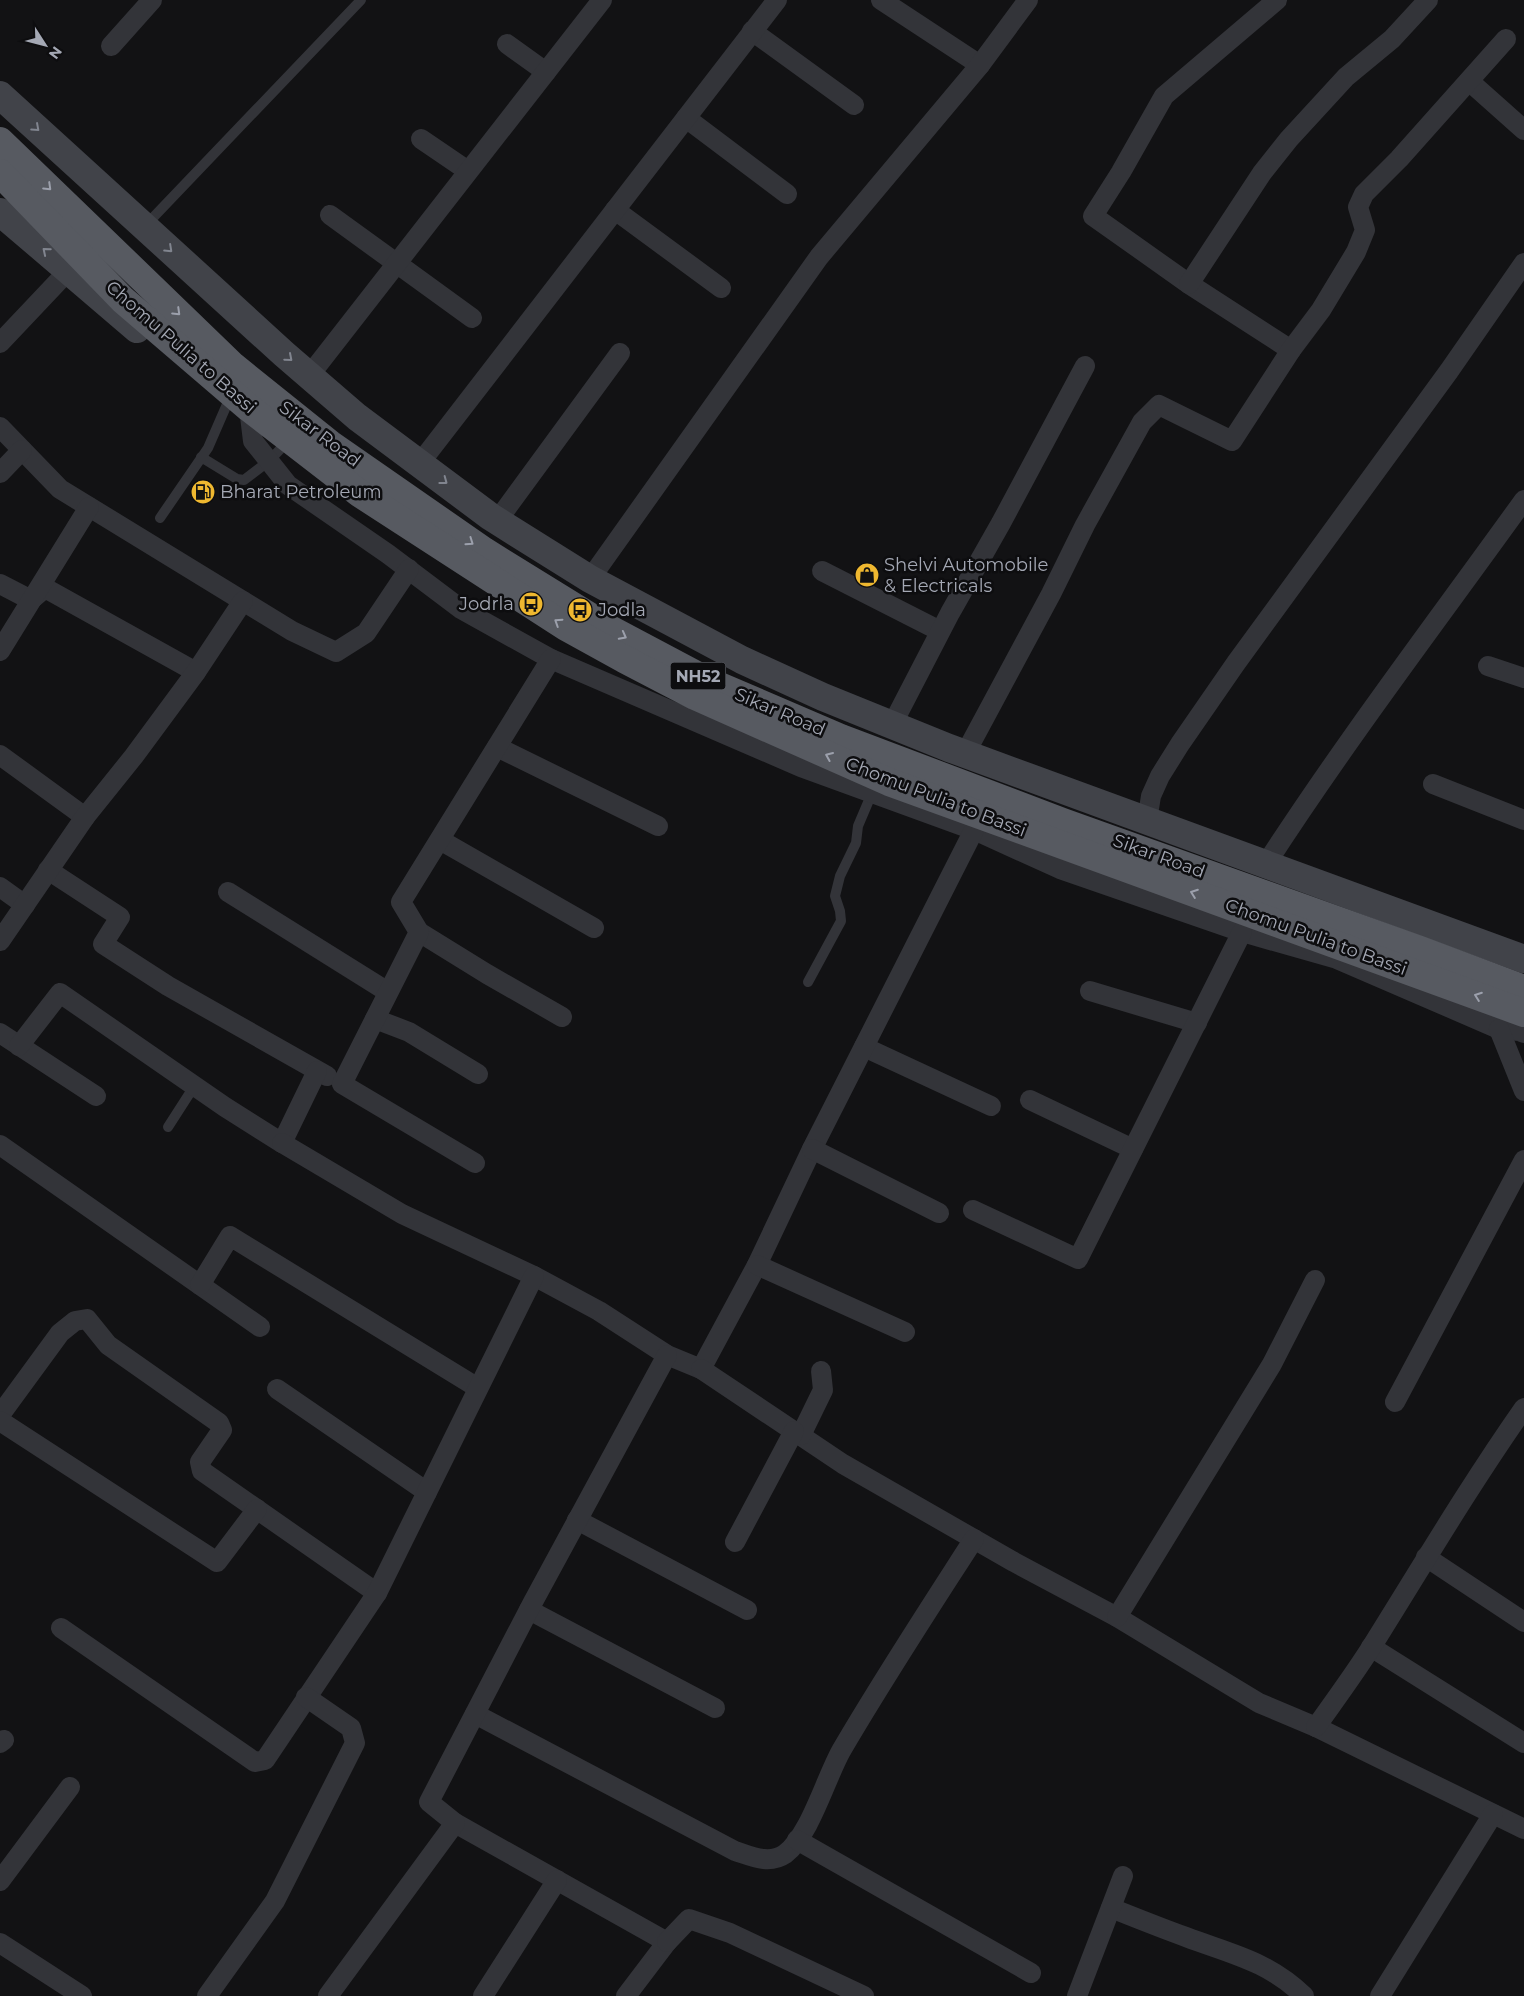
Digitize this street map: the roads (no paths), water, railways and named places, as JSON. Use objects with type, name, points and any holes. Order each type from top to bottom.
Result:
[{"type":"highway","name":"Sikar Road","points":[[0,141],[233,366],[330,444],[484,551],[610,629],[708,681],[842,738],[1063,822],[1524,989]]},
{"type":"highway","name":"Chomu Pulia to Bassi","points":[[0,173],[124,300],[240,401],[359,493],[566,627],[695,696],[889,782],[1524,1013]]},
{"type":"main road","points":[[0,95],[309,376],[357,417],[497,521],[590,579],[742,660],[823,697],[965,754],[1524,960]]},
{"type":"main road","points":[[0,212],[174,361],[184,364],[193,360]]},
{"type":"street","points":[[111,46],[152,0]]},
{"type":"street","points":[[309,376],[602,0]]},
{"type":"street","points":[[420,463],[776,0]]},
{"type":"street","points":[[881,0],[980,65]]},
{"type":"street","points":[[590,579],[820,257],[980,65],[1028,0]]},
{"type":"street","points":[[1277,0],[1164,96],[1121,172],[1092,216],[1189,284],[1291,350]]},
{"type":"street","points":[[1189,284],[1262,172],[1289,139],[1346,77],[1392,39],[1428,0]]},
{"type":"street","points":[[752,32],[854,105]]},
{"type":"street","points":[[965,754],[1085,525],[1142,422],[1159,405],[1232,442],[1291,350],[1320,310],[1356,252],[1365,230],[1358,207],[1364,194],[1506,39]]},
{"type":"street","points":[[507,44],[546,72]]},
{"type":"street","points":[[1469,81],[1524,130]]},
{"type":"street","points":[[686,118],[787,194]]},
{"type":"street","points":[[421,139],[468,172]]},
{"type":"street","points":[[615,210],[721,288]]},
{"type":"street","points":[[330,215],[472,318]]},
{"type":"street","points":[[1147,821],[1151,796],[1160,776],[1180,744],[1236,663],[1438,387],[1524,263]]},
{"type":"street","points":[[0,344],[69,270]]},
{"type":"street","points":[[497,521],[620,353]]},
{"type":"street","points":[[892,725],[940,631],[1085,366]]},
{"type":"street","points":[[240,401],[253,441],[288,485],[408,569],[461,609],[551,659],[801,767],[974,830],[1060,869],[1242,932],[1337,959],[1499,1029],[1524,1033]]},
{"type":"street","points":[[0,427],[60,489],[292,632],[336,652],[366,633],[408,569]]},
{"type":"street","points":[[0,472],[22,450]]},
{"type":"street","points":[[1266,864],[1314,790],[1373,706],[1524,500]]},
{"type":"street","points":[[0,651],[89,507]]},
{"type":"street","points":[[822,571],[940,631]]},
{"type":"street","points":[[0,584],[31,600]]},
{"type":"street","points":[[31,600],[45,588],[196,672]]},
{"type":"street","points":[[0,941],[85,817],[134,756],[196,672],[243,601]]},
{"type":"street","points":[[551,659],[401,902],[419,932],[562,1017]]},
{"type":"street","points":[[1488,666],[1524,678]]},
{"type":"street","points":[[497,747],[658,826]]},
{"type":"street","points":[[0,755],[85,817]]},
{"type":"street","points":[[1433,784],[1524,820]]},
{"type":"street","points":[[701,1369],[757,1265],[812,1149],[974,830]]},
{"type":"street","points":[[440,840],[594,928]]},
{"type":"street","points":[[48,870],[120,917],[104,944],[168,986],[342,1084],[475,1163]]},
{"type":"street","points":[[0,887],[25,905]]},
{"type":"street","points":[[228,892],[388,992]]},
{"type":"street","points":[[342,1084],[419,932]]},
{"type":"street","points":[[973,1210],[1078,1259],[1242,932]]},
{"type":"street","points":[[1090,991],[1197,1023]]},
{"type":"street","points":[[19,1046],[60,993],[282,1143],[402,1214],[534,1276],[599,1311],[667,1355],[701,1369],[844,1464],[1118,1618],[1259,1703],[1316,1727],[1524,1829]]},
{"type":"street","points":[[375,1019],[408,1032],[478,1074]]},
{"type":"street","points":[[1499,1029],[1524,1091]]},
{"type":"street","points":[[0,1032],[96,1096]]},
{"type":"street","points":[[864,1047],[991,1106]]},
{"type":"street","points":[[282,1143],[317,1071]]},
{"type":"street","points":[[1030,1100],[1134,1149]]},
{"type":"street","points":[[0,1145],[260,1327]]},
{"type":"street","points":[[812,1149],[939,1214]]},
{"type":"street","points":[[1395,1402],[1524,1160]]},
{"type":"street","points":[[200,1285],[230,1236],[478,1388]]},
{"type":"street","points":[[757,1265],[905,1332]]},
{"type":"street","points":[[61,1628],[255,1762],[265,1760],[377,1593],[534,1276]]},
{"type":"street","points":[[1118,1618],[1272,1364],[1316,1280]]},
{"type":"street","points":[[0,1415],[60,1333],[75,1321],[87,1319],[108,1345],[218,1423],[222,1430],[200,1462],[202,1471],[377,1593]]},
{"type":"street","points":[[667,1355],[529,1610],[429,1802],[455,1823],[667,1942]]},
{"type":"street","points":[[735,1542],[824,1390],[821,1371]]},
{"type":"street","points":[[277,1389],[427,1492]]},
{"type":"street","points":[[1316,1727],[1371,1647],[1497,1446],[1524,1408]]},
{"type":"street","points":[[0,1421],[217,1562],[257,1509]]},
{"type":"street","points":[[577,1520],[748,1610]]},
{"type":"street","points":[[475,1714],[734,1851],[766,1860],[784,1854],[802,1834],[834,1764],[856,1726],[974,1538]]},
{"type":"street","points":[[1426,1557],[1524,1622]]},
{"type":"street","points":[[529,1610],[715,1708]]},
{"type":"street","points":[[1371,1647],[1524,1743]]},
{"type":"street","points":[[207,1996],[275,1901],[355,1742],[351,1728],[306,1697]]},
{"type":"street","points":[[0,1881],[70,1787]]},
{"type":"street","points":[[1380,1996],[1493,1814]]},
{"type":"street","points":[[328,1996],[455,1823]]},
{"type":"street","points":[[798,1840],[1031,1973]]},
{"type":"street","points":[[1079,1995],[1123,1876]]},
{"type":"street","points":[[483,1996],[557,1880]]},
{"type":"street","points":[[1111,1908],[1254,1961],[1290,1983],[1304,1996]]},
{"type":"street","points":[[626,1996],[667,1942],[689,1919],[730,1933],[864,1996]]},
{"type":"street","points":[[0,1943],[82,1996]]},
{"type":"lane","points":[[144,226],[362,0]]},
{"type":"lane","points":[[160,518],[240,401]]},
{"type":"lane","points":[[202,457],[237,479],[244,480],[290,440]]},
{"type":"lane","points":[[808,982],[841,921],[836,896],[840,876],[856,843],[858,826],[872,793]]},
{"type":"lane","points":[[168,1127],[195,1085]]},
{"type":"place","name":"Bharat Petroleum","points":[[203,492]]},
{"type":"place","name":"Shelvi Automobile & Electricals","points":[[867,575]]},
{"type":"place","name":"Jodrla","points":[[531,604]]},
{"type":"place","name":"Jodla","points":[[580,610]]}]
